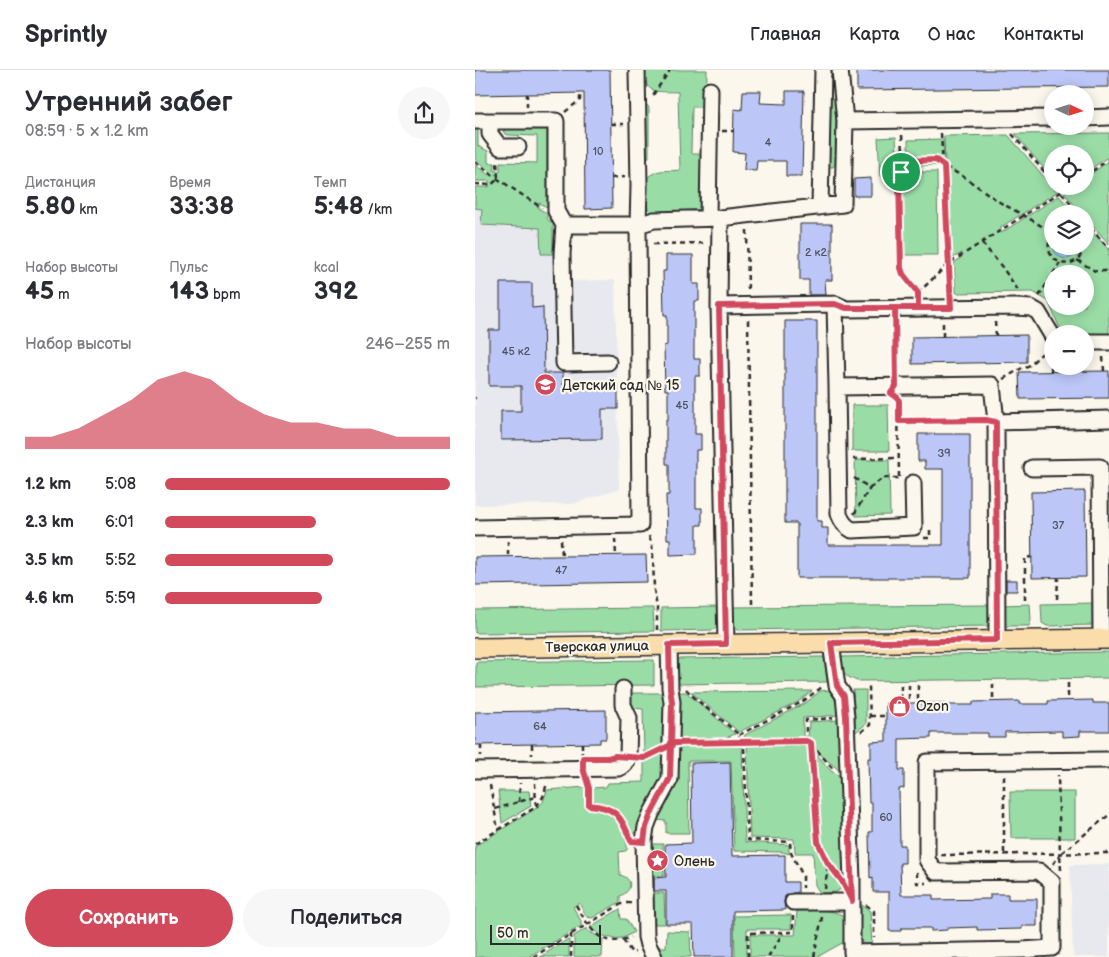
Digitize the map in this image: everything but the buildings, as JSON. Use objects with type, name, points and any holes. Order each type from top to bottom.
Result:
[{"type":"main road","name":"Тверская улица","points":[[475,648],[663,638],[726,644],[1105,639]]},
{"type":"lane","points":[[475,528],[640,525],[637,70]]},
{"type":"lane","points":[[564,225],[638,225],[654,220],[714,218],[843,204],[845,121],[840,70],[824,70],[820,206]]},
{"type":"lane","points":[[710,90],[719,306],[726,644]]},
{"type":"lane","points":[[845,121],[1044,118]]},
{"type":"lane","points":[[1094,118],[1109,118]]},
{"type":"lane","points":[[482,121],[556,120],[556,211],[564,225],[562,254],[564,362],[608,362]]},
{"type":"lane","points":[[482,121],[500,147],[519,147]]},
{"type":"lane","points":[[719,306],[835,304],[846,308],[895,308],[918,301],[947,313],[1016,307],[1031,308],[1038,312],[1044,329]]},
{"type":"lane","points":[[835,304],[839,514],[841,521],[852,530],[914,527],[913,483]]},
{"type":"lane","points":[[837,387],[992,386],[996,422],[997,640]]},
{"type":"lane","points":[[996,422],[1109,419]]},
{"type":"lane","points":[[1032,468],[1100,467],[1105,639]]},
{"type":"lane","points":[[654,957],[645,937],[644,842],[646,827],[651,814],[670,778],[672,702],[663,638]]},
{"type":"lane","points":[[831,643],[837,686],[844,696],[846,717],[852,901],[845,955],[875,952],[956,954],[1052,948],[1052,882],[1039,871],[936,872],[927,860],[922,859],[927,762],[1109,760]]},
{"type":"lane","points":[[480,770],[619,768],[623,766],[627,763],[628,757],[629,718],[623,705],[623,689]]},
{"type":"lane","points":[[798,902],[852,901]]},
{"type":"path","points":[[651,99],[670,70]]},
{"type":"path","points":[[565,115],[563,115],[580,100],[580,93]]},
{"type":"path","points":[[1011,119],[1012,134],[1044,171]]},
{"type":"path","points":[[941,120],[948,264],[947,313],[943,336]]},
{"type":"path","points":[[901,121],[904,170],[899,176],[901,268],[918,301],[948,264],[1056,195]]},
{"type":"path","points":[[475,184],[491,185],[497,179],[497,162],[500,147]]},
{"type":"path","points":[[1094,170],[1109,159]]},
{"type":"path","points":[[903,161],[936,160],[1001,203],[1044,228]]},
{"type":"path","points":[[475,162],[497,179],[547,211],[556,211]]},
{"type":"path","points":[[1063,195],[1072,205]]},
{"type":"path","points":[[746,215],[752,604]]},
{"type":"path","points":[[1094,231],[1109,249]]},
{"type":"path","points":[[644,244],[713,243]]},
{"type":"path","points":[[982,243],[1003,267],[1031,308],[1044,288]]},
{"type":"path","points":[[1051,255],[1055,260],[1066,264],[1072,263],[1081,255]]},
{"type":"path","points":[[1077,260],[1095,271],[1109,271]]},
{"type":"path","points":[[855,511],[870,488],[883,478],[899,478],[899,401],[891,393],[896,386],[895,308]]},
{"type":"path","points":[[995,317],[996,336]]},
{"type":"path","points":[[1104,371],[1106,346]]},
{"type":"path","points":[[1026,368],[1044,352]]},
{"type":"path","points":[[992,386],[1021,368]]},
{"type":"path","points":[[899,421],[986,420],[996,422]]},
{"type":"path","points":[[838,459],[899,458]]},
{"type":"path","points":[[855,478],[870,488]]},
{"type":"path","points":[[649,537],[653,554],[654,590],[663,638]]},
{"type":"path","points":[[1025,600],[1025,558],[1032,558]]},
{"type":"path","points":[[1057,599],[1058,578]]},
{"type":"path","points":[[1067,683],[1068,701]]},
{"type":"path","points":[[993,684],[993,702]]},
{"type":"path","points":[[909,685],[909,703]]},
{"type":"path","points":[[918,685],[918,703]]},
{"type":"path","points":[[739,735],[802,702],[822,686]]},
{"type":"path","points":[[847,744],[870,725],[869,686]]},
{"type":"path","points":[[901,686],[901,703]]},
{"type":"path","points":[[685,688],[694,698],[739,735],[739,742]]},
{"type":"path","points":[[869,716],[886,716]]},
{"type":"path","points":[[806,741],[806,720],[846,717]]},
{"type":"path","points":[[628,757],[644,758],[675,743],[806,741],[811,743],[835,771],[848,776]]},
{"type":"path","points":[[582,743],[583,768],[589,788],[587,805],[612,810],[618,815],[631,841],[644,842]]},
{"type":"path","points":[[811,743],[818,842],[828,863],[837,875]]},
{"type":"path","points":[[481,745],[480,770],[491,785],[498,830]]},
{"type":"path","points":[[744,748],[748,840],[790,842],[791,853],[803,876],[793,932],[748,933],[748,957]]},
{"type":"path","points":[[1003,761],[1004,854]]},
{"type":"path","points":[[1057,761],[1061,873]]},
{"type":"path","points":[[475,844],[536,807],[543,797],[547,786],[549,769]]},
{"type":"path","points":[[495,808],[535,798]]},
{"type":"path","points":[[1060,854],[1109,815]]},
{"type":"path","points":[[927,883],[917,883],[922,859],[1004,854],[1109,854]]},
{"type":"path","points":[[852,901],[863,902],[874,911],[875,952]]},
{"type":"path","points":[[533,957],[623,903],[645,902]]},
{"type":"path","points":[[576,905],[592,931],[609,940],[629,938],[645,928]]},
{"type":"path","points":[[768,957],[783,933]]},
{"type":"path","points":[[571,934],[571,957]]},
{"type":"shaded area","name":"Детский сад № 15","points":[[475,208],[482,208],[481,225],[540,228],[541,254],[570,254],[571,281],[615,280],[619,489],[572,504],[475,505]]},
{"type":"shaded area","points":[[1109,864],[1109,957],[1073,957],[1070,865]]},
{"type":"green space","points":[[644,70],[707,70],[706,107],[692,107],[691,152],[693,154],[702,153],[702,208],[697,212],[654,215],[646,203],[646,179],[650,175],[658,171],[680,170],[678,92],[659,91],[650,88],[645,78]]},
{"type":"green space","points":[[832,98],[836,101],[835,164],[833,167],[829,167],[826,165],[830,99]]},
{"type":"green space","points":[[645,105],[649,108],[649,157],[647,158],[646,157]]},
{"type":"green space","points":[[475,128],[478,128],[478,146],[488,151],[488,163],[495,163],[494,170],[500,171],[500,162],[537,163],[537,136],[509,135],[503,131],[510,128],[547,128],[547,207],[539,203],[539,209],[547,213],[547,219],[553,224],[553,254],[541,254],[540,228],[481,225],[482,209],[475,208],[475,187],[489,187],[489,181],[475,181],[475,165],[489,175],[489,171],[475,159]]},
{"type":"green space","points":[[1094,133],[1109,133],[1109,156],[1094,167],[1094,145],[1044,145],[1044,168],[1015,134],[1094,135]]},
{"type":"green space","points":[[1008,135],[1044,177],[1044,195],[1052,195],[1001,227],[1001,233],[1044,206],[1044,255],[1094,255],[1094,234],[1109,250],[1109,334],[1094,334],[1094,325],[1058,325],[1054,315],[1094,315],[1094,265],[1044,265],[1044,299],[1033,292],[956,293],[954,263],[962,257],[962,253],[949,260],[944,136]]},
{"type":"green space","points":[[896,137],[898,176],[880,176],[878,138]]},
{"type":"green space","points":[[943,139],[944,165],[909,166],[908,140]]},
{"type":"green space","points":[[1109,161],[1109,244],[1094,227],[1094,205],[1074,205],[1066,195],[1094,195],[1094,172]]},
{"type":"green space","points":[[903,172],[937,172],[938,255],[904,255]]},
{"type":"green space","points":[[1059,196],[1068,205],[1045,205]]},
{"type":"green space","points":[[852,405],[888,405],[889,451],[852,451]]},
{"type":"green space","points":[[855,460],[889,460],[890,515],[856,516]]},
{"type":"green space","points":[[1096,603],[1095,625],[1047,626],[1042,623],[1041,604]]},
{"type":"green space","points":[[1030,604],[1031,620],[1029,626],[1003,626],[1003,605]]},
{"type":"green space","points":[[990,605],[990,626],[738,630],[733,616],[733,607]]},
{"type":"green space","points":[[720,607],[719,623],[713,630],[661,631],[661,608]]},
{"type":"green space","points":[[653,608],[654,631],[475,633],[475,610]]},
{"type":"green space","points":[[1109,652],[1109,678],[857,681],[845,675],[841,657]]},
{"type":"green space","points":[[824,657],[827,682],[674,684],[674,659]]},
{"type":"green space","points":[[654,660],[654,685],[476,687],[476,662]]},
{"type":"green space","points":[[831,690],[839,709],[839,715],[803,718],[803,738],[748,739],[744,737],[807,702],[820,691]]},
{"type":"green space","points":[[853,690],[866,690],[866,724],[853,734]]},
{"type":"green space","points":[[812,691],[798,702],[739,732],[691,692]]},
{"type":"green space","points":[[677,692],[686,692],[735,734],[724,739],[676,740]]},
{"type":"green space","points":[[633,693],[664,693],[667,746],[644,756],[643,709],[632,708],[629,705],[629,696]]},
{"type":"green space","points":[[839,720],[840,771],[822,756],[808,739],[809,722]]},
{"type":"green space","points":[[809,745],[831,771],[840,776],[844,887],[836,892],[820,893],[815,885],[813,853],[795,853],[794,839],[750,838],[747,746]]},
{"type":"green space","points":[[676,746],[742,746],[745,842],[789,845],[789,854],[783,852],[734,851],[731,761],[688,761],[689,833],[666,833],[666,821],[655,820]]},
{"type":"green space","points":[[667,751],[664,780],[634,834],[630,833],[618,811],[611,806],[593,801],[592,788],[606,787],[608,783],[644,782],[644,760]]},
{"type":"green space","points":[[586,787],[586,808],[607,811],[614,816],[623,829],[627,850],[619,852],[620,875],[627,879],[630,885],[627,891],[620,896],[620,902],[592,918],[587,917],[579,903],[573,907],[581,921],[581,926],[528,957],[475,957],[475,846],[538,807],[543,802],[547,790]]},
{"type":"green space","points":[[498,791],[529,791],[531,806],[502,823]]},
{"type":"green space","points":[[1010,792],[1075,792],[1075,838],[1011,838]]},
{"type":"green space","points":[[652,844],[663,844],[664,876],[653,876]]},
{"type":"green space","points":[[653,893],[664,893],[665,924],[653,924]]},
{"type":"green space","points":[[858,905],[862,905],[870,911],[872,947],[862,942],[858,932]]},
{"type":"green space","points":[[620,909],[621,919],[626,919],[634,932],[622,938],[609,938],[600,935],[590,927]]},
{"type":"green space","points":[[797,911],[827,911],[844,916],[844,942],[817,957],[750,957],[750,935],[795,935]]},
{"type":"green space","points":[[791,915],[791,929],[747,929],[747,957],[735,957],[734,916]]},
{"type":"green space","points":[[587,928],[588,931],[603,939],[602,957],[574,957],[574,936]]},
{"type":"green space","points":[[667,931],[690,932],[691,957],[660,957],[657,949],[659,947],[666,947]]},
{"type":"green space","points":[[569,940],[569,957],[540,957],[565,941]]},
{"type":"water","points":[[1057,255],[1075,255],[1066,259]]},
{"type":"place","name":"Детский сад № 15","points":[[546,385]]},
{"type":"place","name":"Ozon","points":[[900,706]]},
{"type":"place","name":"Олень","points":[[658,861]]},
{"type":"route","points":[[901,172],[899,176],[901,268],[903,274],[918,293],[918,308],[846,308],[835,304],[719,306],[726,644],[669,645],[672,702],[671,745],[644,758],[615,756],[612,758],[583,758],[583,768],[589,788],[589,805],[612,810],[618,815],[631,841],[644,842],[646,827],[651,814],[670,778],[671,745],[675,743],[806,741],[811,743],[818,842],[828,863],[842,881],[852,901],[846,717],[844,696],[837,686],[831,643],[997,640],[996,422],[986,420],[899,421],[899,401],[891,393],[896,386],[895,308],[918,308],[951,308],[944,166],[936,160],[903,161],[904,170],[901,172]]}]
